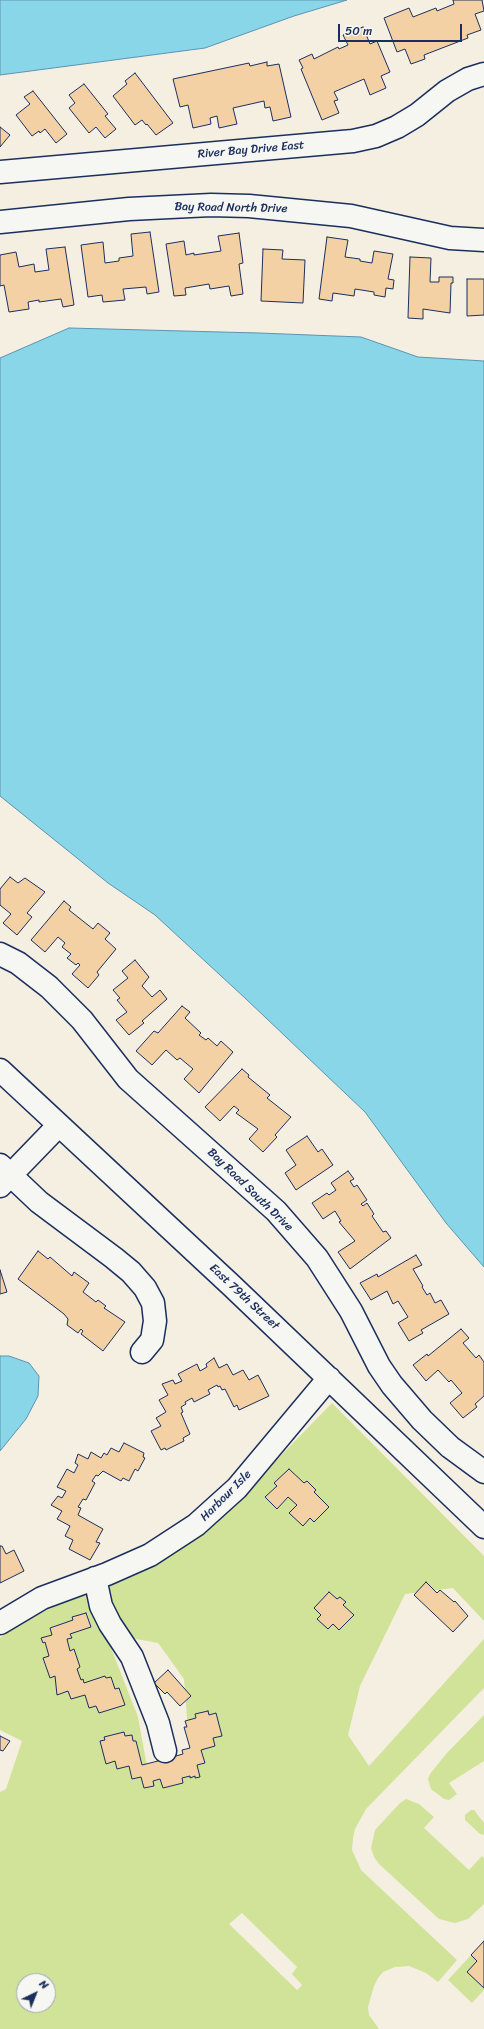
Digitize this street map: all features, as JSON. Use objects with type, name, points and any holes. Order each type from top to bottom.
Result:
[{"type":"street","name":"River Bay Drive East","points":[[0,172],[353,141],[376,136],[397,127],[417,115],[447,91],[468,80],[484,74]]},
{"type":"street","name":"Bay Road North Drive","points":[[0,222],[129,209],[249,206],[352,216],[450,238],[484,240]]},
{"type":"street","name":"Bay Road South Drive","points":[[0,954],[18,964],[49,987],[82,1020],[128,1079],[276,1211],[317,1258],[350,1311],[379,1366],[392,1385],[422,1420],[450,1447],[484,1472]]},
{"type":"street","name":"East 79th Street","points":[[0,1070],[329,1378],[484,1527]]},
{"type":"street","points":[[59,1125],[4,1175],[114,1258],[131,1272],[145,1288],[152,1303],[155,1321],[152,1340],[142,1352]]},
{"type":"street","name":"Harbour Isle","points":[[0,1623],[42,1598],[95,1578],[164,1547],[211,1513],[237,1488],[329,1378]]},
{"type":"street","points":[[95,1578],[101,1606],[110,1624],[132,1657],[158,1723],[165,1751]]},
{"type":"green space","points":[[332,1403],[484,1556],[484,1621],[453,1588],[405,1594],[360,1686],[348,1735],[369,1766],[484,1639],[484,1688],[366,1809],[355,1829],[352,1850],[361,1870],[457,1960],[438,1982],[426,1973],[409,1966],[395,1967],[383,1972],[374,1986],[368,2007],[369,2015],[379,2029],[0,2029],[0,1792],[6,1789],[22,1741],[0,1730],[0,1638],[11,1628],[65,1601],[90,1594],[138,1717],[148,1772],[191,1768],[184,1679],[158,1643],[131,1638],[113,1606],[108,1578],[155,1561],[220,1518]],"holes":[[[242,1913],[297,1967],[292,1974],[302,1985],[297,1990],[229,1924]]]},
{"type":"green space","points":[[484,1715],[484,1761],[449,1783],[457,1794],[449,1800],[444,1799],[431,1789],[428,1779],[430,1774],[446,1754]]},
{"type":"green space","points":[[406,1799],[419,1804],[434,1817],[424,1828],[469,1870],[482,1856],[484,1858],[484,1904],[468,1919],[455,1923],[439,1919],[379,1864],[374,1857],[371,1848],[375,1830],[400,1803]]},
{"type":"green space","points":[[471,1810],[474,1810],[484,1823],[484,1835],[480,1834],[465,1820],[465,1815]]},
{"type":"green space","points":[[471,1955],[477,1961],[484,1988],[484,1990],[472,2003],[448,1980]]},
{"type":"water","points":[[0,0],[347,0],[294,16],[205,48],[0,75]]},
{"type":"water","points":[[69,328],[361,337],[418,357],[484,361],[484,1267],[446,1223],[365,1112],[155,915],[108,883],[0,796],[0,358]]},
{"type":"water","points":[[0,1356],[9,1356],[29,1363],[39,1376],[38,1396],[26,1419],[0,1451]]},
{"type":"building","points":[[453,0],[482,0],[484,11],[475,14],[481,30],[467,35],[468,38],[424,55],[425,59],[411,64],[405,49],[397,52],[384,18],[409,8],[413,17],[436,8],[437,11],[454,4]]},
{"type":"building","points":[[363,27],[370,44],[377,41],[390,72],[381,76],[386,88],[370,95],[364,79],[334,92],[338,100],[334,101],[339,113],[322,120],[301,69],[303,68],[299,60],[312,54],[314,59],[338,47],[339,49],[348,45],[343,35]]},
{"type":"building","points":[[267,62],[267,66],[279,64],[291,117],[273,121],[270,107],[265,108],[264,101],[233,108],[237,124],[219,128],[217,116],[210,118],[211,124],[193,128],[188,105],[180,107],[173,79],[249,63],[250,66]]},
{"type":"building","points":[[135,73],[173,123],[156,135],[142,120],[135,125],[113,96],[127,84],[125,81]]},
{"type":"building","points":[[84,84],[108,114],[105,116],[116,129],[105,138],[96,127],[89,133],[69,108],[75,103],[69,95]]},
{"type":"building","points":[[33,91],[67,134],[56,143],[45,129],[32,136],[16,115],[30,104],[24,97]]},
{"type":"building","points":[[0,127],[10,135],[0,147]]},
{"type":"building","points":[[150,232],[159,292],[147,294],[146,287],[123,289],[125,300],[103,302],[102,295],[88,297],[81,245],[103,242],[105,263],[119,261],[119,258],[133,256],[131,234]]},
{"type":"building","points":[[239,233],[243,263],[239,264],[243,294],[231,296],[229,286],[210,289],[209,284],[185,288],[186,295],[174,296],[166,244],[184,241],[186,255],[221,251],[218,236]]},
{"type":"building","points":[[327,237],[348,240],[345,257],[360,259],[360,261],[372,263],[374,251],[393,254],[388,279],[394,280],[393,289],[386,288],[385,297],[374,295],[374,292],[355,289],[354,296],[333,293],[332,301],[319,299]]},
{"type":"building","points":[[65,247],[74,305],[63,307],[61,299],[39,302],[39,300],[28,302],[29,309],[9,312],[4,285],[0,286],[0,255],[16,252],[19,267],[34,264],[35,272],[49,270],[46,249]]},
{"type":"building","points":[[263,249],[283,250],[282,259],[305,260],[303,303],[261,301]]},
{"type":"building","points":[[410,257],[431,258],[430,282],[439,282],[439,277],[453,277],[453,283],[451,283],[450,313],[423,309],[423,319],[408,318]]},
{"type":"building","points":[[467,279],[484,279],[484,315],[467,316]]},
{"type":"building","points":[[10,877],[18,883],[25,878],[45,892],[27,913],[32,917],[17,935],[3,923],[11,914],[0,905],[0,889]]},
{"type":"building","points":[[64,901],[71,907],[69,910],[93,929],[98,923],[110,933],[105,939],[116,949],[97,972],[99,975],[88,988],[72,974],[80,965],[78,963],[76,965],[67,958],[71,954],[62,947],[65,943],[58,937],[45,952],[31,940]]},
{"type":"building","points":[[135,960],[149,977],[142,986],[152,997],[160,990],[167,999],[142,1021],[144,1023],[129,1035],[116,1020],[127,1012],[117,1000],[120,998],[113,990],[128,978],[122,971]]},
{"type":"building","points":[[182,1006],[190,1012],[185,1018],[201,1033],[199,1035],[206,1040],[208,1038],[217,1046],[221,1041],[233,1052],[199,1093],[184,1079],[193,1069],[180,1058],[177,1060],[166,1050],[152,1065],[136,1051],[154,1031],[158,1033]]},
{"type":"building","points":[[242,1069],[249,1075],[248,1077],[270,1095],[267,1098],[291,1117],[275,1135],[277,1137],[263,1152],[249,1139],[258,1129],[236,1113],[239,1110],[234,1106],[220,1121],[205,1107]]},
{"type":"building","points":[[307,1136],[318,1152],[322,1149],[333,1165],[296,1190],[285,1173],[296,1165],[286,1150]]},
{"type":"building","points":[[348,1171],[354,1179],[350,1181],[354,1187],[357,1185],[367,1200],[361,1204],[363,1206],[367,1203],[374,1214],[372,1216],[383,1232],[386,1231],[391,1238],[350,1269],[338,1252],[355,1241],[339,1222],[341,1221],[335,1211],[323,1219],[312,1203],[327,1193],[329,1195],[336,1190],[331,1183]]},
{"type":"building","points":[[38,1251],[48,1259],[50,1257],[72,1276],[74,1272],[89,1283],[83,1292],[96,1302],[98,1300],[106,1306],[104,1308],[125,1322],[103,1351],[81,1334],[83,1331],[81,1329],[78,1333],[67,1325],[68,1319],[64,1314],[18,1279]]},
{"type":"building","points":[[416,1255],[422,1265],[413,1269],[423,1286],[422,1287],[427,1295],[430,1293],[435,1303],[441,1300],[449,1314],[421,1330],[423,1333],[409,1341],[398,1323],[408,1317],[398,1301],[393,1304],[387,1291],[371,1300],[360,1283],[377,1274],[378,1277]]},
{"type":"building","points":[[0,1270],[7,1292],[0,1294]]},
{"type":"building","points":[[461,1329],[469,1338],[463,1343],[476,1358],[479,1355],[484,1362],[484,1396],[475,1404],[477,1407],[463,1418],[450,1403],[462,1393],[451,1380],[449,1382],[438,1370],[426,1381],[413,1365],[427,1354],[428,1356]]},
{"type":"building","points":[[214,1358],[219,1368],[227,1364],[233,1375],[243,1370],[249,1380],[258,1375],[269,1396],[239,1410],[237,1405],[234,1407],[225,1389],[222,1390],[220,1386],[218,1387],[217,1385],[208,1390],[210,1394],[194,1402],[192,1398],[185,1402],[186,1404],[181,1407],[183,1412],[181,1413],[190,1434],[183,1438],[184,1441],[166,1450],[165,1448],[161,1450],[151,1431],[161,1426],[156,1418],[166,1412],[159,1400],[168,1395],[162,1384],[173,1380],[175,1384],[182,1381],[178,1374],[197,1364],[200,1371],[207,1367],[206,1364]]},
{"type":"building","points":[[124,1443],[144,1453],[143,1457],[145,1458],[138,1471],[135,1469],[129,1481],[123,1478],[121,1481],[103,1471],[98,1476],[96,1475],[92,1481],[95,1483],[86,1500],[83,1499],[78,1507],[81,1508],[78,1515],[103,1529],[96,1542],[100,1543],[90,1560],[69,1549],[73,1540],[65,1536],[70,1526],[57,1519],[62,1511],[51,1505],[58,1496],[62,1498],[66,1491],[57,1487],[67,1469],[74,1473],[78,1465],[75,1463],[78,1454],[88,1459],[91,1452],[101,1458],[104,1453],[107,1455],[111,1448],[119,1452]]},
{"type":"building","points":[[289,1469],[304,1483],[307,1481],[316,1490],[314,1492],[329,1507],[314,1522],[310,1518],[303,1526],[289,1513],[297,1505],[288,1497],[277,1509],[265,1497],[277,1486],[274,1483]]},
{"type":"building","points":[[0,1546],[2,1546],[6,1554],[14,1550],[24,1571],[0,1583]]},
{"type":"building","points":[[426,1582],[437,1593],[440,1590],[454,1602],[455,1601],[468,1616],[453,1632],[414,1595]]},
{"type":"building","points":[[329,1592],[337,1599],[340,1597],[346,1602],[343,1605],[354,1615],[339,1630],[333,1624],[328,1629],[317,1619],[321,1615],[314,1608]]},
{"type":"building","points":[[86,1613],[91,1627],[70,1634],[72,1638],[67,1639],[70,1651],[74,1649],[80,1667],[77,1669],[81,1680],[83,1679],[84,1683],[105,1676],[106,1678],[111,1677],[115,1689],[119,1688],[125,1705],[99,1713],[96,1706],[89,1708],[85,1695],[71,1699],[68,1691],[57,1695],[55,1676],[50,1678],[43,1658],[49,1656],[45,1642],[43,1643],[41,1638],[52,1635],[50,1628],[73,1620],[72,1617]]},
{"type":"building","points":[[168,1670],[191,1696],[180,1706],[167,1692],[165,1694],[154,1683]]},
{"type":"building","points":[[208,1711],[209,1715],[216,1713],[222,1736],[213,1738],[215,1746],[201,1750],[205,1763],[197,1765],[200,1777],[195,1778],[195,1776],[190,1778],[190,1776],[182,1778],[183,1783],[163,1788],[160,1779],[153,1781],[154,1786],[144,1788],[141,1777],[132,1779],[129,1766],[117,1769],[115,1761],[106,1764],[100,1741],[105,1740],[104,1737],[124,1732],[125,1736],[132,1735],[133,1741],[136,1741],[142,1765],[158,1761],[157,1756],[175,1752],[176,1756],[183,1754],[182,1750],[190,1748],[184,1727],[187,1727],[185,1721],[196,1718],[195,1714]]},
{"type":"building","points":[[0,1736],[10,1741],[3,1751],[0,1750]]},
{"type":"building","points":[[484,1941],[484,1988],[467,1972],[477,1961],[471,1955]]}]
